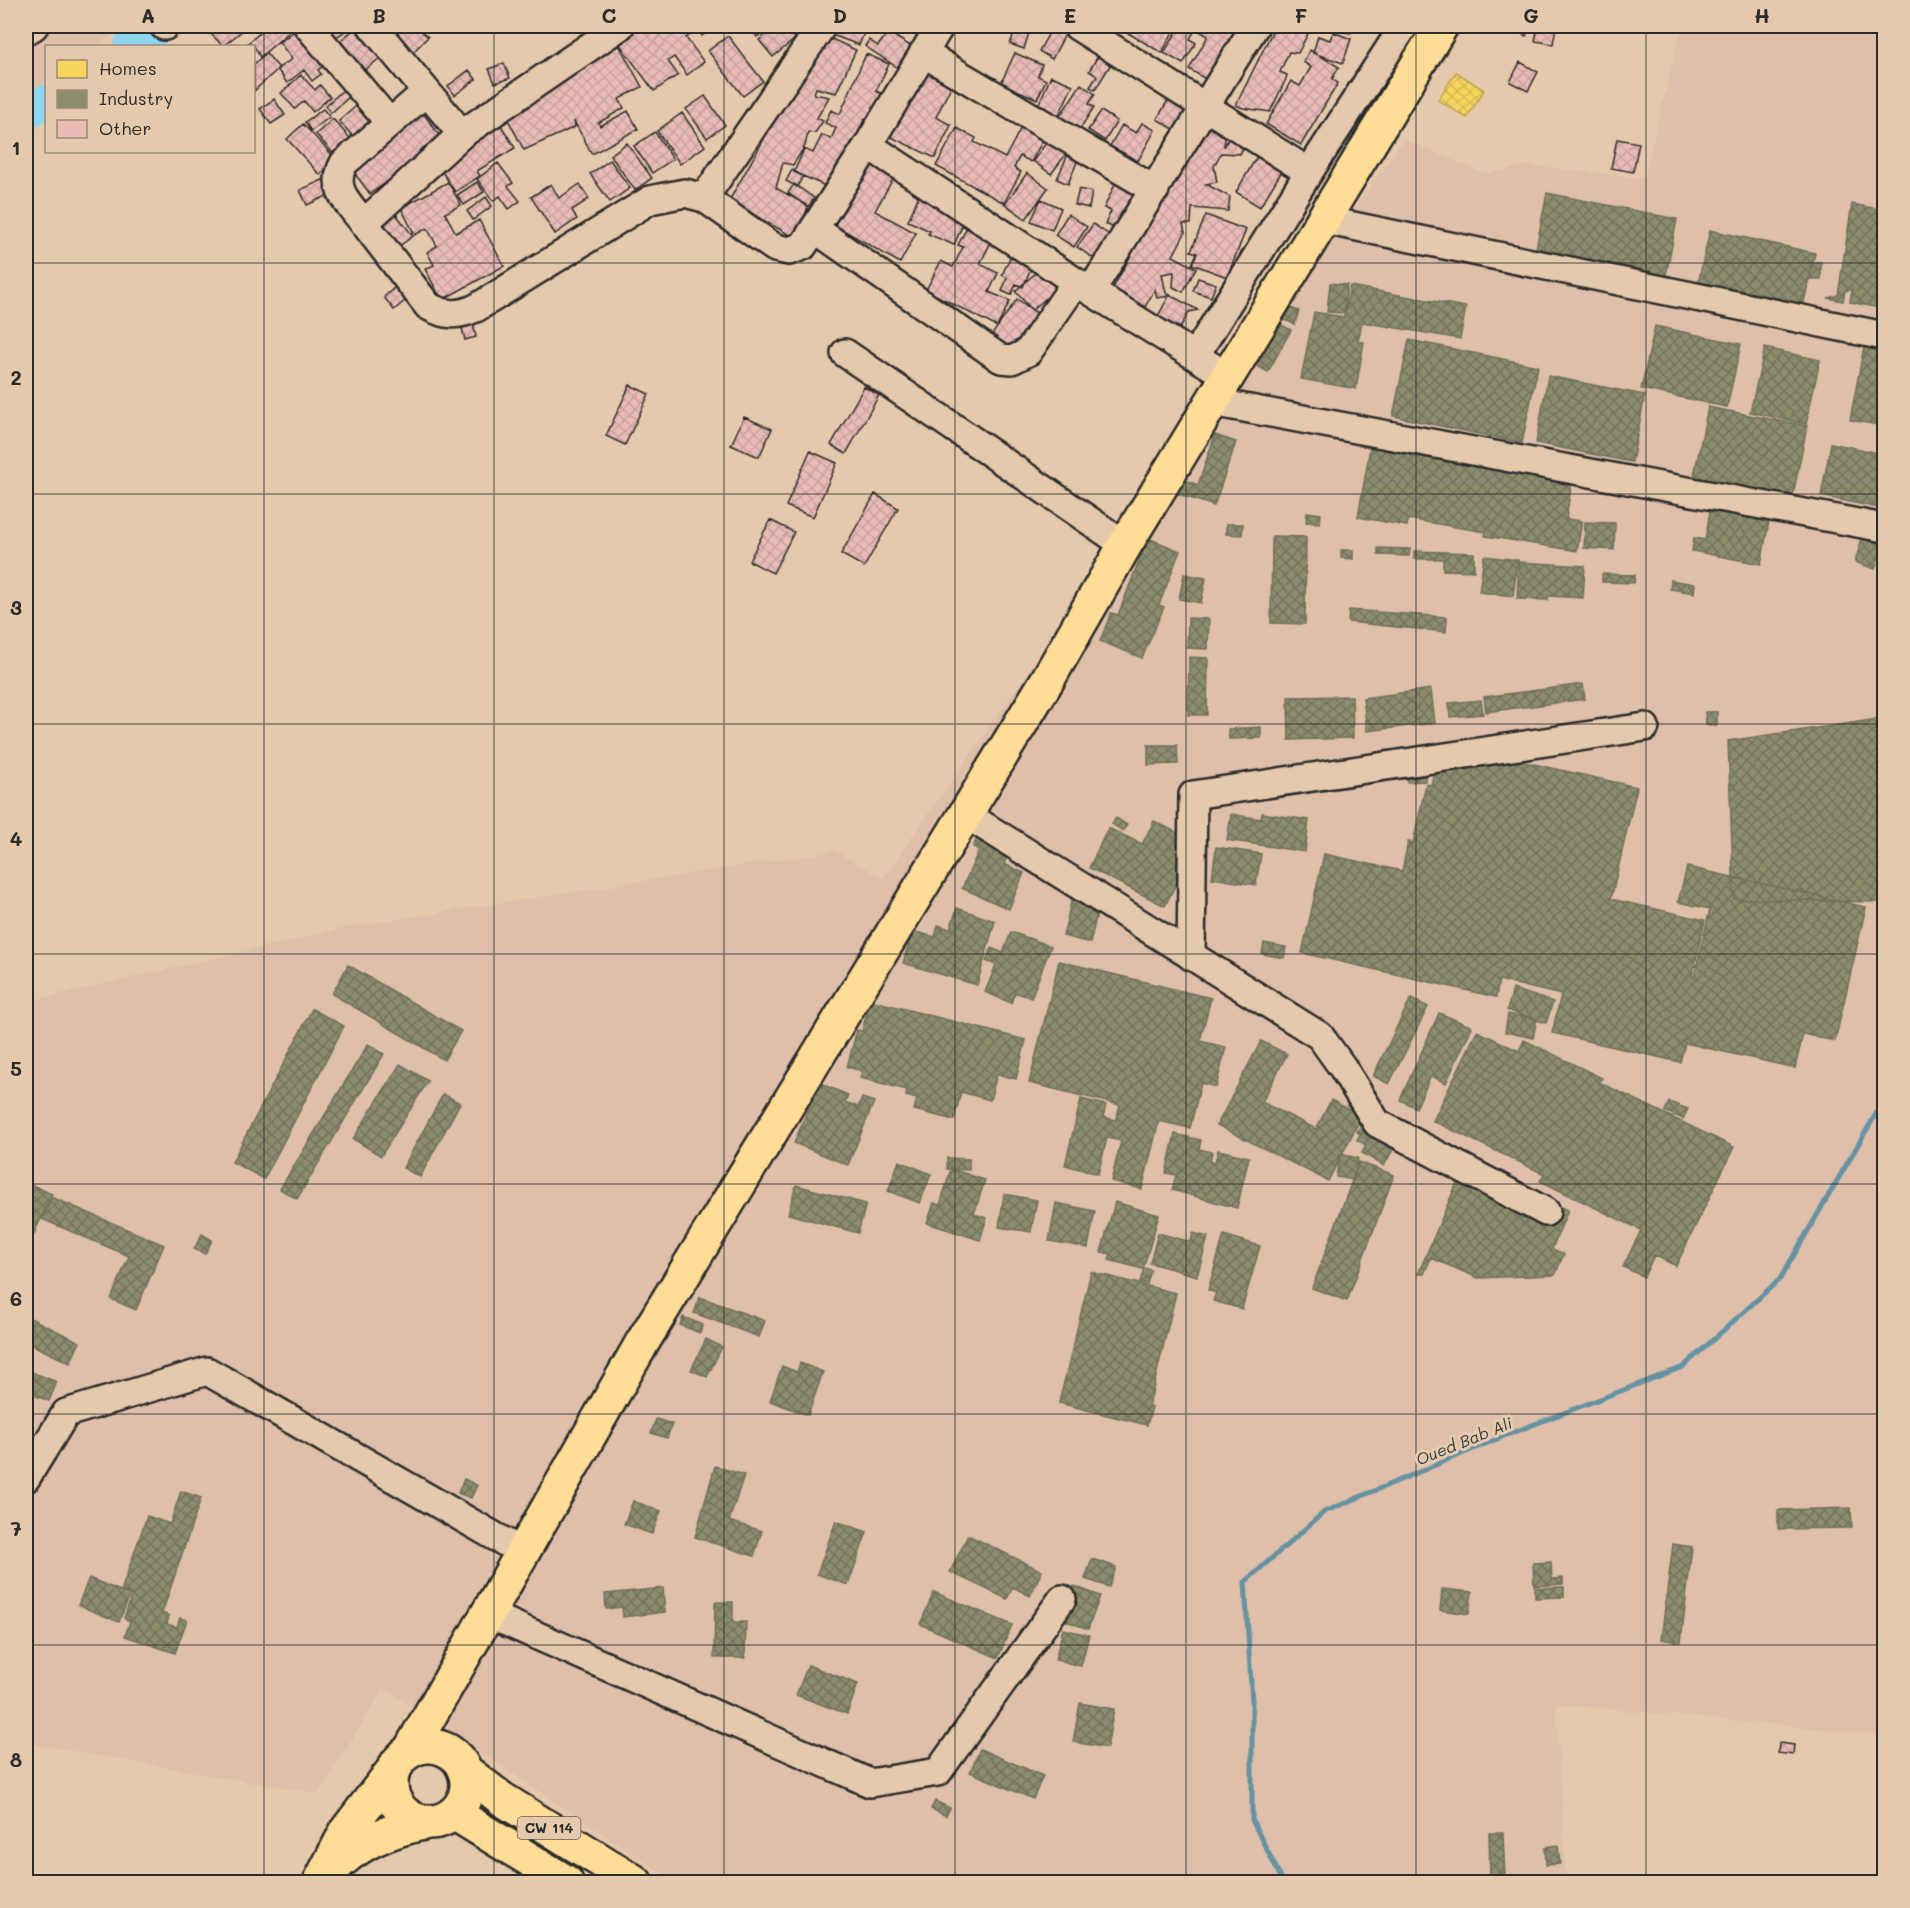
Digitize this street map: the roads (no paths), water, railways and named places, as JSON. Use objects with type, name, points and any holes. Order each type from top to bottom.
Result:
[{"type":"main road","points":[[441,1817],[407,1815],[394,1797],[392,1775],[488,1614],[642,1343],[1048,679],[1125,545],[1441,26]]},
{"type":"main road","points":[[320,1882],[337,1864],[370,1841],[408,1826],[441,1817],[460,1806],[467,1789],[439,1719],[446,1684]]},
{"type":"main road","points":[[320,1882],[352,1823],[403,1758],[428,1747],[456,1761]]},
{"type":"main road","name":"CW 114","points":[[456,1761],[502,1799],[635,1882]]},
{"type":"main road","name":"CW 114","points":[[441,1817],[566,1882]]},
{"type":"street","points":[[26,31],[34,26]]},
{"type":"street","points":[[308,26],[389,122]]},
{"type":"street","points":[[372,26],[462,134]]},
{"type":"street","points":[[364,223],[462,134],[620,26]]},
{"type":"street","points":[[704,198],[822,26]]},
{"type":"street","points":[[426,92],[344,163],[339,173],[338,188],[428,306],[451,315],[476,308],[650,200],[685,193],[704,198],[782,251],[797,249],[815,229],[940,26]]},
{"type":"street","points":[[1077,26],[1309,172]]},
{"type":"street","points":[[815,229],[1001,359],[1012,360],[1028,352],[1084,286],[1155,190],[1255,26]]},
{"type":"street","points":[[1195,356],[1309,172],[1404,26]]},
{"type":"street","points":[[923,53],[1155,190]]},
{"type":"street","points":[[868,145],[1195,356],[1220,389],[1884,528]]},
{"type":"street","points":[[1324,220],[1884,336]]},
{"type":"street","points":[[845,353],[1125,545]]},
{"type":"street","points":[[1191,956],[1193,795],[1645,727]]},
{"type":"street","points":[[965,814],[1320,1036],[1377,1123],[1546,1212]]},
{"type":"street","points":[[26,1478],[66,1413],[207,1371],[522,1552]]},
{"type":"street","points":[[488,1614],[870,1783],[938,1772],[1062,1599]]},
{"type":"waterway","points":[[132,45],[162,26]]},
{"type":"waterway","points":[[26,114],[45,102]]},
{"type":"waterway","name":"Oued Bab Ali","points":[[1283,1882],[1252,1820],[1252,1702],[1245,1582],[1324,1512],[1509,1434],[1683,1367],[1780,1279],[1884,1100]]}]
